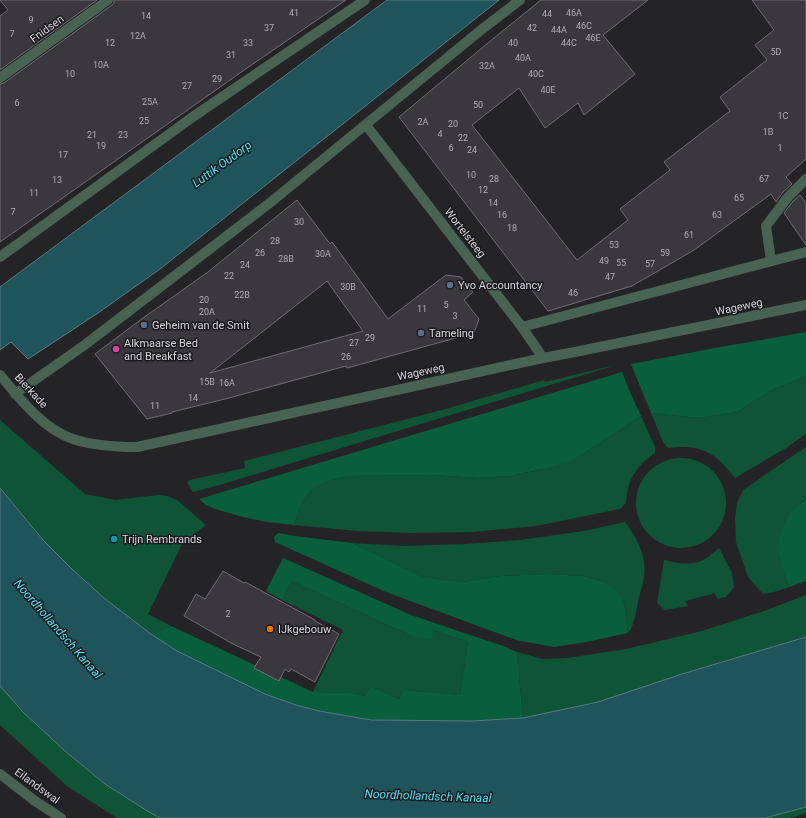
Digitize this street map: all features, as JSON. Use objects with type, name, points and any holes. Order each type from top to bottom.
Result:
[{"type":"street","name":"Fnidsen","points":[[0,78],[108,0]]},
{"type":"street","points":[[0,257],[194,116],[365,0]]},
{"type":"street","points":[[15,394],[86,344],[292,186],[481,30],[520,0]]},
{"type":"street","name":"Wortelsteeg","points":[[366,125],[522,327],[543,358]]},
{"type":"street","points":[[771,260],[766,226],[788,197],[806,179]]},
{"type":"street","points":[[522,327],[771,260],[806,252]]},
{"type":"street","name":"Wageweg","points":[[45,423],[72,439],[96,445],[137,447],[543,358],[806,305]]},
{"type":"street","name":"Bierkade","points":[[0,375],[15,394],[45,423]]},
{"type":"street","name":"Eilandswal","points":[[0,774],[61,818]]},
{"type":"green space","points":[[806,332],[806,376],[772,390],[737,412],[699,418],[651,413],[631,364],[715,348]]},
{"type":"green space","points":[[616,365],[223,484],[193,492],[187,483],[190,480],[245,468],[244,461],[446,409],[544,380],[545,382]]},
{"type":"green space","points":[[622,372],[641,416],[567,463],[512,476],[479,478],[433,475],[349,476],[328,481],[312,489],[301,504],[294,525],[267,522],[243,517],[215,509],[206,505],[199,499]]},
{"type":"green space","points":[[806,376],[806,434],[786,448],[735,478],[721,462],[706,452],[690,447],[668,448],[663,442],[651,413],[699,418],[737,412],[772,390]]},
{"type":"green space","points":[[641,416],[655,447],[655,453],[642,463],[634,474],[629,487],[626,503],[620,509],[536,526],[472,532],[412,533],[358,531],[294,525],[301,504],[312,489],[328,481],[349,476],[433,475],[479,478],[512,476],[539,470],[586,452]]},
{"type":"green space","points":[[0,420],[85,494],[115,500],[158,495],[167,496],[177,500],[206,525],[183,542],[148,614],[171,626],[151,634],[104,598],[43,540],[0,488]]},
{"type":"green space","points":[[806,447],[806,500],[801,502],[779,558],[789,587],[763,594],[748,577],[736,542],[735,519],[737,503],[743,490]]},
{"type":"green space","points":[[681,458],[698,461],[713,471],[723,486],[726,503],[723,520],[713,535],[698,545],[681,548],[664,545],[649,535],[639,520],[636,503],[639,486],[649,471],[664,461]]},
{"type":"green space","points":[[806,500],[806,581],[789,587],[779,557],[779,541],[784,524],[788,517],[799,504]]},
{"type":"green space","points":[[625,522],[640,548],[645,569],[644,580],[635,618],[628,633],[624,603],[606,583],[584,576],[546,574],[500,576],[463,582],[442,580],[421,576],[352,543],[404,546],[520,540],[584,531]]},
{"type":"green space","points":[[278,533],[352,543],[421,576],[442,580],[463,582],[500,576],[546,574],[584,576],[606,583],[615,589],[624,603],[628,633],[554,647],[516,640],[386,592],[275,542],[274,537]]},
{"type":"green space","points":[[719,548],[732,573],[734,587],[726,597],[717,599],[715,593],[685,601],[688,606],[665,610],[657,603],[664,560],[681,563],[698,562],[707,558]]},
{"type":"green space","points":[[283,558],[411,615],[517,652],[523,718],[472,721],[371,720],[319,711],[265,694],[176,651],[151,634],[171,626],[313,692],[352,693],[365,696],[370,686],[399,699],[404,690],[460,695],[468,642],[433,630],[432,639],[414,637],[292,581],[282,600],[266,591]]},
{"type":"green space","points":[[292,581],[414,637],[433,630],[468,642],[460,695],[404,690],[399,699],[370,686],[365,696],[352,693],[313,692],[343,630],[282,600]]},
{"type":"green space","points":[[806,595],[806,637],[682,674],[598,702],[523,718],[517,652],[543,659],[567,658],[626,649],[702,631],[764,611]]},
{"type":"green space","points":[[0,686],[23,712],[65,751],[105,784],[160,818],[117,818],[67,786],[0,725]]},
{"type":"green space","points":[[806,807],[806,813],[791,818],[765,818]]},
{"type":"water","name":"Luttik Oudorp","points":[[387,0],[499,0],[160,269],[98,313],[28,359],[11,342],[0,350],[0,287]]},
{"type":"water","name":"Noordhollandsch Kanaal","points":[[0,488],[43,540],[73,570],[104,598],[151,634],[177,651],[265,694],[319,711],[371,720],[472,721],[523,718],[598,702],[682,674],[806,637],[806,807],[765,818],[160,818],[105,784],[65,751],[23,712],[0,686]]},
{"type":"building","points":[[0,0],[97,0],[0,70],[0,16],[8,10]]},
{"type":"building","points":[[114,0],[346,0],[0,242],[0,84],[4,83],[112,5]]},
{"type":"building","points":[[541,0],[648,0],[603,35],[635,74],[584,115],[578,103],[545,128],[519,88],[472,125],[577,260],[628,220],[620,209],[670,170],[664,162],[730,111],[720,97],[767,60],[755,45],[774,30],[752,0],[806,0],[806,159],[786,177],[792,184],[783,192],[776,202],[771,194],[694,250],[632,286],[548,311],[399,117]]},
{"type":"building","points":[[800,195],[806,203],[806,245],[784,213],[793,201]]},
{"type":"building","points":[[297,200],[330,244],[332,242],[388,319],[446,275],[461,277],[473,292],[464,300],[479,319],[474,333],[347,368],[346,366],[147,419],[95,354],[208,272]],"holes":[[[327,281],[363,331],[210,373]]]},
{"type":"building","name":"IJkgebouw","points":[[223,571],[339,634],[315,682],[291,669],[289,672],[285,669],[279,681],[254,668],[261,657],[233,644],[184,616],[196,594],[205,599]]},
{"type":"place","name":"Yvo Accountancy","points":[[450,285]]},
{"type":"place","name":"Geheim van de Smit","points":[[144,325]]},
{"type":"place","name":"Tameling","points":[[421,333]]},
{"type":"place","name":"Alkmaarse Bed and Breakfast","points":[[116,349]]},
{"type":"place","name":"Trijn Rembrands","points":[[114,539]]},
{"type":"place","name":"IJkgebouw","points":[[270,629]]}]
